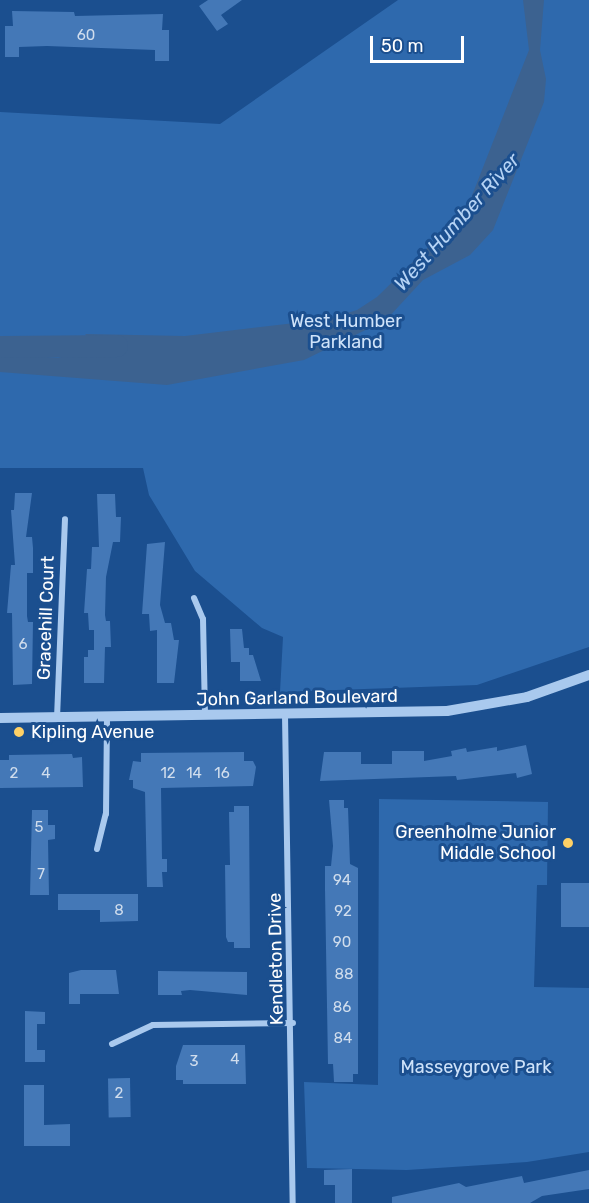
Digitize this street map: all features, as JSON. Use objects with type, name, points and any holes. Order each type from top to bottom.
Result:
[{"type":"street","name":"Gracehill Court","points":[[57,718],[65,519]]},
{"type":"street","points":[[194,598],[203,619],[205,716]]},
{"type":"street","name":"John Garland Boulevard","points":[[0,718],[285,715],[460,709],[527,697],[589,675]]},
{"type":"street","name":"Kendleton Drive","points":[[285,715],[293,1023],[293,1203]]},
{"type":"street","points":[[97,849],[106,814],[107,717]]},
{"type":"street","points":[[112,1044],[153,1024],[293,1023]]},
{"type":"green space","name":"West Humber Parkland","points":[[398,0],[589,0],[589,647],[477,685],[280,692],[283,637],[262,628],[195,571],[149,495],[143,468],[0,468],[0,112],[220,124]]},
{"type":"green space","name":"Masseygrove Park","points":[[379,799],[548,802],[547,885],[537,885],[534,987],[589,988],[589,1152],[527,1162],[407,1170],[307,1168],[304,1082],[378,1085]]},
{"type":"water","points":[[523,0],[544,0],[540,50],[546,79],[544,102],[493,230],[470,255],[423,280],[386,320],[304,360],[167,385],[0,372],[0,353],[58,358],[84,351],[91,340],[85,334],[185,336],[329,319],[357,310],[377,297],[459,217],[471,198],[529,50]]},
{"type":"building","points":[[208,0],[242,0],[221,15],[228,24],[217,31],[199,6]]},
{"type":"building","points":[[12,11],[74,12],[75,16],[163,14],[162,30],[169,30],[169,61],[155,61],[155,50],[47,46],[19,47],[19,57],[5,57],[5,26],[13,26]]},
{"type":"building","points":[[15,493],[32,493],[26,537],[32,537],[33,548],[33,573],[27,573],[27,616],[28,622],[33,622],[32,684],[13,685],[12,613],[7,613],[11,565],[15,565],[11,510],[14,510]]},
{"type":"building","points":[[97,494],[115,494],[116,517],[121,517],[120,542],[113,542],[106,577],[105,615],[106,621],[110,621],[111,647],[105,647],[104,683],[84,683],[84,657],[88,657],[88,650],[94,650],[94,630],[89,630],[88,613],[84,613],[87,569],[91,569],[92,547],[99,547]]},
{"type":"building","points":[[165,542],[160,605],[165,623],[171,623],[174,640],[179,640],[174,683],[157,683],[157,630],[150,631],[149,614],[142,614],[147,544]]},
{"type":"building","points":[[230,629],[242,629],[244,648],[249,648],[249,655],[253,655],[261,681],[240,681],[240,662],[231,662]]},
{"type":"building","points":[[526,745],[532,774],[517,778],[516,773],[457,780],[456,776],[320,781],[324,752],[361,752],[361,764],[392,764],[392,751],[424,751],[424,761],[452,756],[451,751],[466,748],[467,752],[497,747],[497,751]]},
{"type":"building","points":[[244,752],[244,761],[253,761],[256,767],[253,786],[161,788],[162,859],[167,859],[167,872],[162,872],[163,887],[147,887],[145,792],[133,788],[133,780],[129,780],[133,761],[141,762],[141,753]]},
{"type":"building","points":[[72,754],[73,758],[82,757],[83,787],[0,788],[0,760],[9,760],[9,755]]},
{"type":"building","points":[[329,800],[344,800],[344,808],[348,808],[350,864],[358,868],[358,1074],[353,1074],[353,1082],[334,1082],[333,1064],[328,1064],[325,866],[331,866],[333,846]]},
{"type":"building","points":[[234,806],[249,806],[250,948],[234,948],[234,942],[228,942],[226,937],[225,865],[230,865],[229,812],[234,812]]},
{"type":"building","points":[[32,810],[48,810],[48,825],[55,825],[55,839],[48,840],[49,895],[30,895]]},
{"type":"building","points":[[561,883],[589,883],[589,927],[561,927]]},
{"type":"building","points":[[58,894],[138,894],[138,921],[100,922],[100,910],[58,910]]},
{"type":"building","points":[[81,970],[116,970],[119,994],[80,994],[80,1004],[69,1004],[69,973]]},
{"type":"building","points":[[158,971],[247,972],[247,995],[190,990],[181,991],[182,995],[158,995]]},
{"type":"building","points":[[25,1011],[45,1012],[45,1024],[37,1024],[37,1050],[45,1050],[45,1062],[25,1062]]},
{"type":"building","points":[[183,1045],[245,1045],[246,1084],[183,1084],[183,1080],[176,1080],[176,1066]]},
{"type":"building","points":[[108,1078],[130,1078],[131,1117],[109,1117]]},
{"type":"building","points":[[24,1085],[44,1085],[44,1125],[70,1124],[70,1146],[24,1146]]},
{"type":"building","points":[[352,1169],[352,1203],[335,1203],[335,1185],[324,1185],[324,1170]]},
{"type":"building","points":[[589,1170],[589,1189],[542,1196],[530,1203],[392,1203],[392,1197],[459,1183],[466,1187],[522,1176],[524,1183]]},
{"type":"waterway","name":"West Humber River","points":[[0,347],[117,346]]},
{"type":"place","name":"Kipling Avenue","points":[[19,732]]},
{"type":"place","name":"Greenholme Junior Middle School","points":[[568,843]]}]
